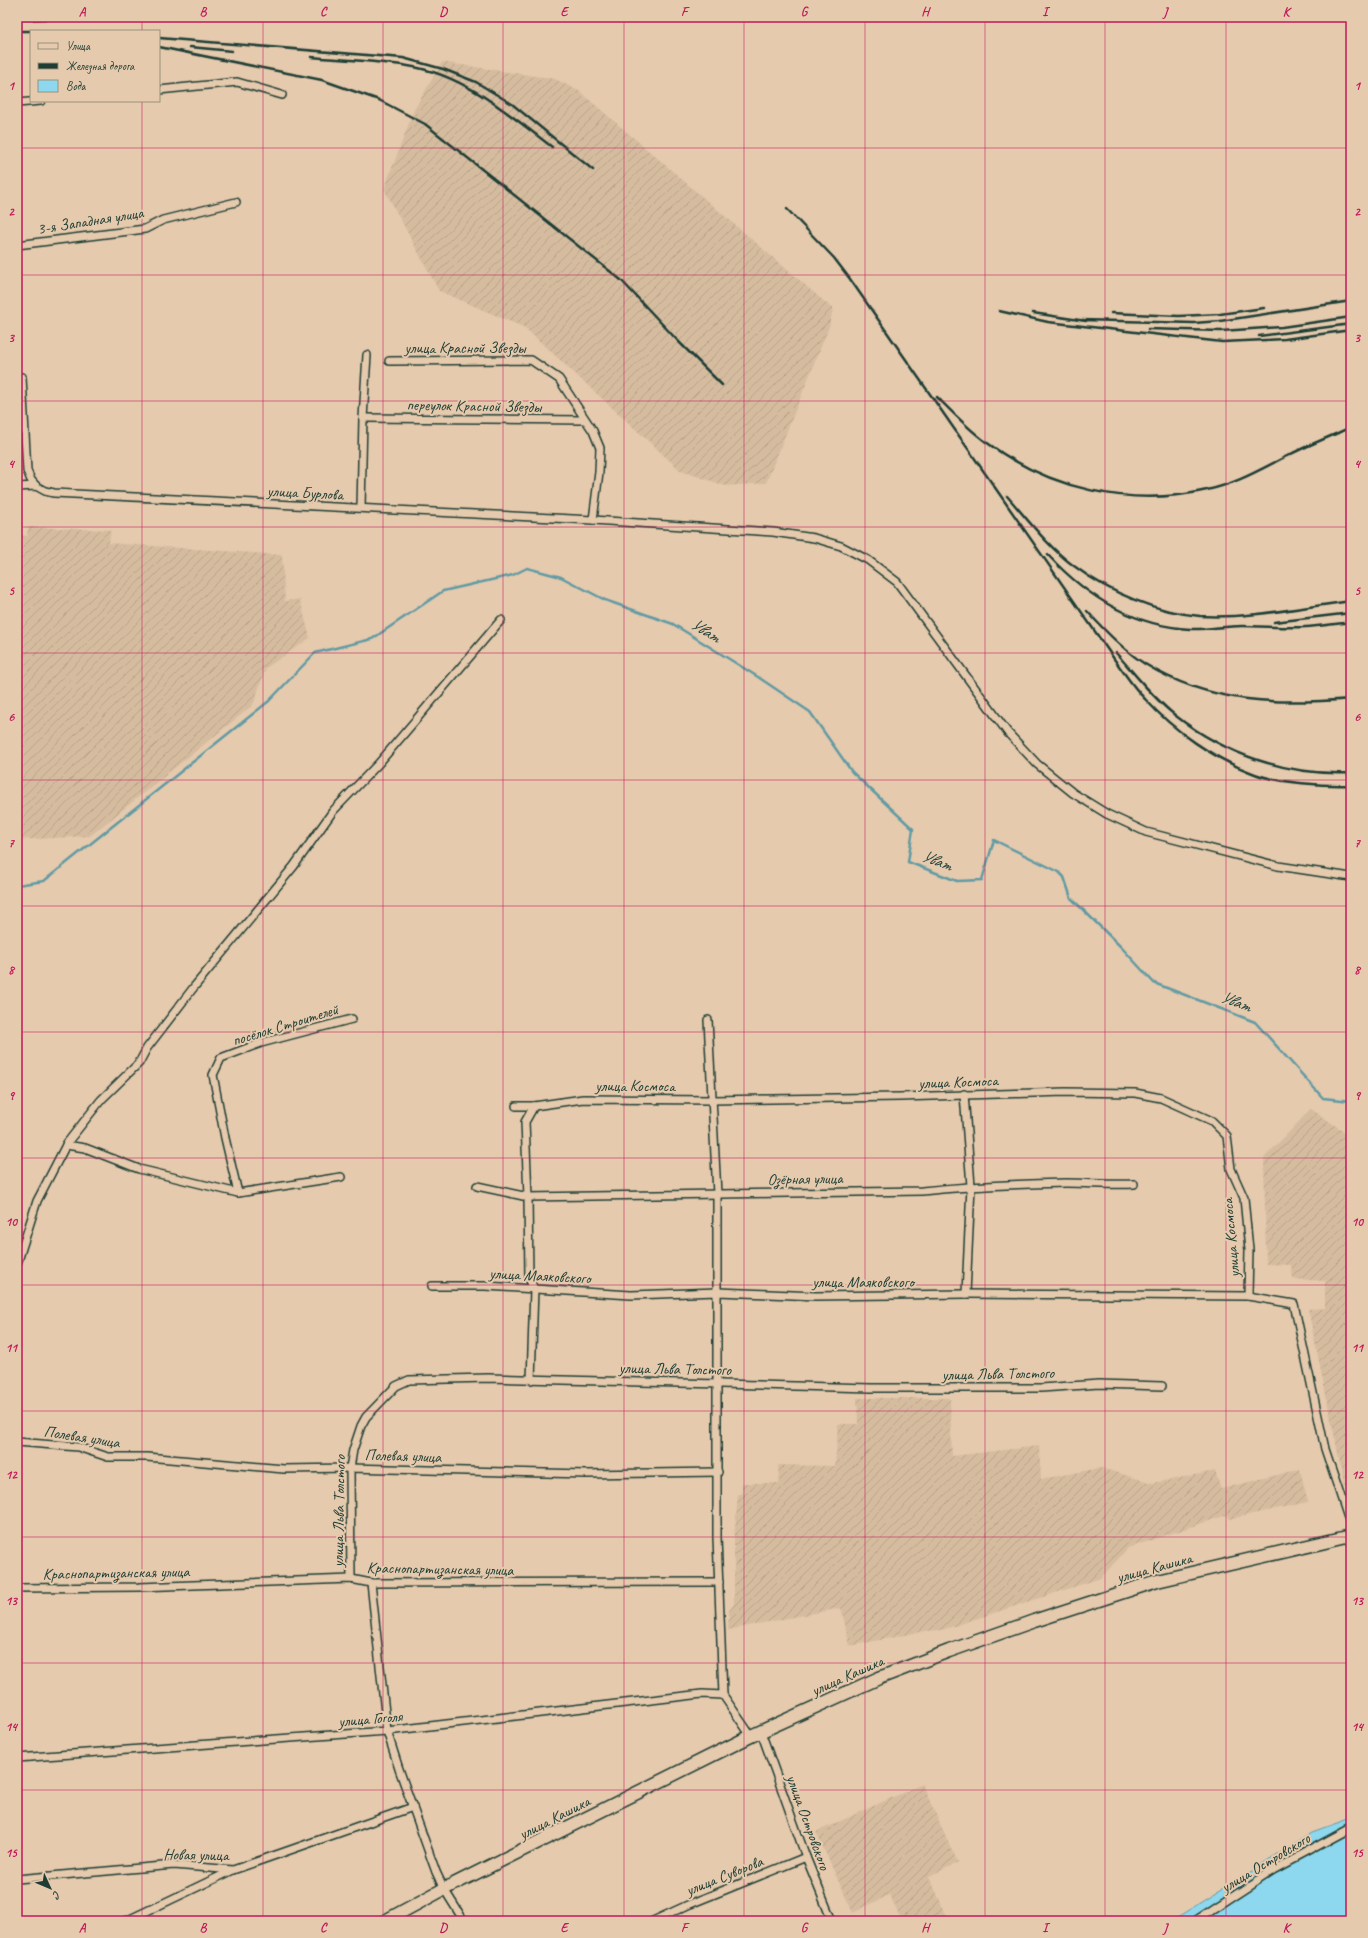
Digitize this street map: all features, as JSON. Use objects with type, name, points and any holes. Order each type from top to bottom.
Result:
[{"type":"highway","name":"улица Кашика","points":[[385,1921],[444,1889],[756,1734],[879,1678],[1034,1621],[1157,1581],[1351,1536]]},
{"type":"street","points":[[160,90],[237,82],[282,95]]},
{"type":"street","points":[[17,103],[30,102]]},
{"type":"street","name":"3-я Западная улица","points":[[17,244],[145,229],[163,220],[236,202]]},
{"type":"street","points":[[361,508],[363,418],[367,355]]},
{"type":"street","name":"улица Красной Звезды","points":[[389,361],[531,360],[559,379],[593,431],[600,448],[599,472],[593,520]]},
{"type":"street","points":[[20,377],[27,471],[31,480],[36,486]]},
{"type":"street","name":"переулок Красной Звезды","points":[[363,418],[585,420]]},
{"type":"street","name":"улица Бурлова","points":[[17,487],[36,486],[45,491],[54,493],[593,520],[773,532],[814,538],[841,546],[868,560],[897,582],[1008,733],[1037,764],[1073,793],[1107,814],[1146,832],[1278,866],[1351,877]]},
{"type":"street","points":[[17,1264],[37,1201],[66,1145],[101,1100],[139,1063],[147,1048],[294,866],[333,811],[379,763],[501,620]]},
{"type":"street","name":"посёлок Строителей","points":[[238,1193],[225,1138],[213,1075],[221,1058],[261,1043],[352,1019]]},
{"type":"street","points":[[708,1020],[717,1194],[719,1582],[723,1695]]},
{"type":"street","name":"улица Космоса","points":[[516,1106],[534,1106],[583,1099],[713,1100],[900,1097],[1065,1092],[1135,1093],[1161,1098],[1212,1121],[1227,1136],[1231,1169],[1244,1198],[1249,1250],[1248,1296]]},
{"type":"street","points":[[964,1094],[971,1186],[966,1294]]},
{"type":"street","points":[[531,1380],[534,1289],[529,1278],[528,1198],[524,1122],[534,1106]]},
{"type":"street","points":[[66,1145],[85,1148],[139,1169],[238,1193],[341,1177]]},
{"type":"street","name":"Озёрная улица","points":[[477,1186],[528,1198],[922,1191],[971,1186],[1067,1183],[1103,1185],[1134,1184]]},
{"type":"street","name":"улица Маяковского","points":[[432,1286],[485,1286],[631,1295],[718,1292],[816,1296],[966,1294],[1248,1296],[1294,1304],[1325,1449],[1351,1526]]},
{"type":"street","name":"улица Льва Толстого","points":[[351,1579],[350,1468],[353,1450],[361,1426],[366,1417],[396,1386],[409,1380],[459,1378],[718,1383],[871,1388],[1041,1388],[1099,1384],[1162,1386]]},
{"type":"street","name":"Полевая улица","points":[[17,1442],[78,1447],[108,1457],[147,1457],[284,1469],[350,1468],[586,1474],[718,1472]]},
{"type":"street","name":"Краснопартизанская улица","points":[[17,1588],[139,1587],[351,1579],[371,1583],[719,1582]]},
{"type":"street","points":[[371,1583],[388,1731],[398,1769],[436,1872],[444,1889],[464,1921]]},
{"type":"street","name":"улица Гоголя","points":[[17,1758],[388,1731],[702,1694],[723,1695]]},
{"type":"street","name":"улица Островского","points":[[723,1695],[756,1734],[832,1921]]},
{"type":"street","name":"Новая улица","points":[[17,1879],[174,1865],[233,1870],[413,1807]]},
{"type":"street","name":"улица Островского","points":[[1195,1921],[1273,1870],[1351,1828]]},
{"type":"street","name":"улица Суворова","points":[[653,1921],[690,1904],[806,1857]]},
{"type":"street","points":[[126,1921],[233,1870]]},
{"type":"shaded area","points":[[442,62],[555,79],[579,91],[833,309],[829,327],[766,483],[726,486],[681,471],[525,328],[439,291],[384,189],[414,110]]},
{"type":"shaded area","points":[[28,527],[111,530],[109,543],[282,555],[285,601],[300,599],[310,638],[266,668],[253,705],[90,836],[17,840],[17,535],[27,536]]},
{"type":"shaded area","points":[[1311,1109],[1351,1136],[1351,1486],[1345,1487],[1308,1309],[1325,1308],[1325,1281],[1293,1279],[1291,1265],[1266,1264],[1264,1158]]},
{"type":"shaded area","points":[[857,1398],[950,1398],[952,1456],[1039,1446],[1041,1479],[1101,1468],[1153,1483],[1215,1471],[1221,1489],[1300,1469],[1308,1502],[1230,1519],[1227,1515],[1128,1548],[1101,1578],[942,1630],[925,1631],[850,1646],[841,1608],[728,1630],[729,1611],[734,1604],[734,1539],[738,1494],[742,1494],[742,1483],[779,1483],[778,1465],[835,1466],[838,1424],[858,1424]]},
{"type":"shaded area","points":[[922,1784],[958,1863],[929,1876],[949,1921],[902,1921],[889,1895],[853,1913],[816,1832]]},
{"type":"water","points":[[1351,1819],[1351,1921],[1171,1921],[1312,1833]]},
{"type":"waterway","name":"Уват","points":[[17,885],[44,881],[269,701],[315,653],[372,639],[443,591],[513,575],[527,568],[561,577],[605,600],[673,624],[758,677],[810,712],[852,772],[913,829],[908,862],[957,881],[982,880],[994,840],[1059,872],[1064,877],[1071,898],[1122,948],[1154,983],[1255,1022],[1323,1098],[1351,1101]]},
{"type":"railway","points":[[17,20],[105,17]]},
{"type":"railway","points":[[17,31],[30,31]]},
{"type":"railway","points":[[160,38],[403,58],[443,69],[476,82],[512,104],[593,170]]},
{"type":"railway","points":[[160,47],[322,80],[379,100],[425,124],[621,280],[677,340],[722,385]]},
{"type":"railway","points":[[190,47],[232,51]]},
{"type":"railway","points":[[311,57],[408,66],[428,70],[448,77],[466,86],[502,109],[552,147]]},
{"type":"railway","points":[[787,209],[834,258],[850,279],[1131,683],[1156,711],[1182,733],[1210,752],[1255,774],[1276,780],[1302,783],[1351,785]]},
{"type":"railway","points":[[1082,320],[1194,323],[1220,321],[1351,301]]},
{"type":"railway","points":[[1111,313],[1179,316],[1220,314],[1264,308]]},
{"type":"railway","points":[[999,311],[1048,322],[1222,342],[1285,339],[1351,330]]},
{"type":"railway","points":[[1033,313],[1086,321]]},
{"type":"railway","points":[[1148,329],[1221,331],[1282,327],[1351,317]]},
{"type":"railway","points":[[1259,336],[1351,324]]},
{"type":"railway","points":[[937,397],[973,432],[986,442],[1010,458],[1036,472],[1063,483],[1120,495],[1149,497],[1178,495],[1218,487],[1248,476],[1295,452],[1351,427]]},
{"type":"railway","points":[[1007,496],[1047,542],[1074,566],[1088,576],[1118,593],[1150,606],[1183,614],[1200,616],[1237,616],[1351,601]]},
{"type":"railway","points":[[1048,555],[1063,570],[1094,596],[1130,615],[1169,627],[1190,629],[1242,626],[1298,627],[1351,622]]},
{"type":"railway","points":[[1087,611],[1114,639],[1145,664],[1194,687],[1245,699],[1271,701],[1297,702],[1351,699]]},
{"type":"railway","points":[[1274,622],[1351,613]]},
{"type":"railway","points":[[1116,653],[1152,694],[1168,709],[1195,730],[1216,742],[1237,752],[1281,767],[1327,773],[1351,773]]}]
